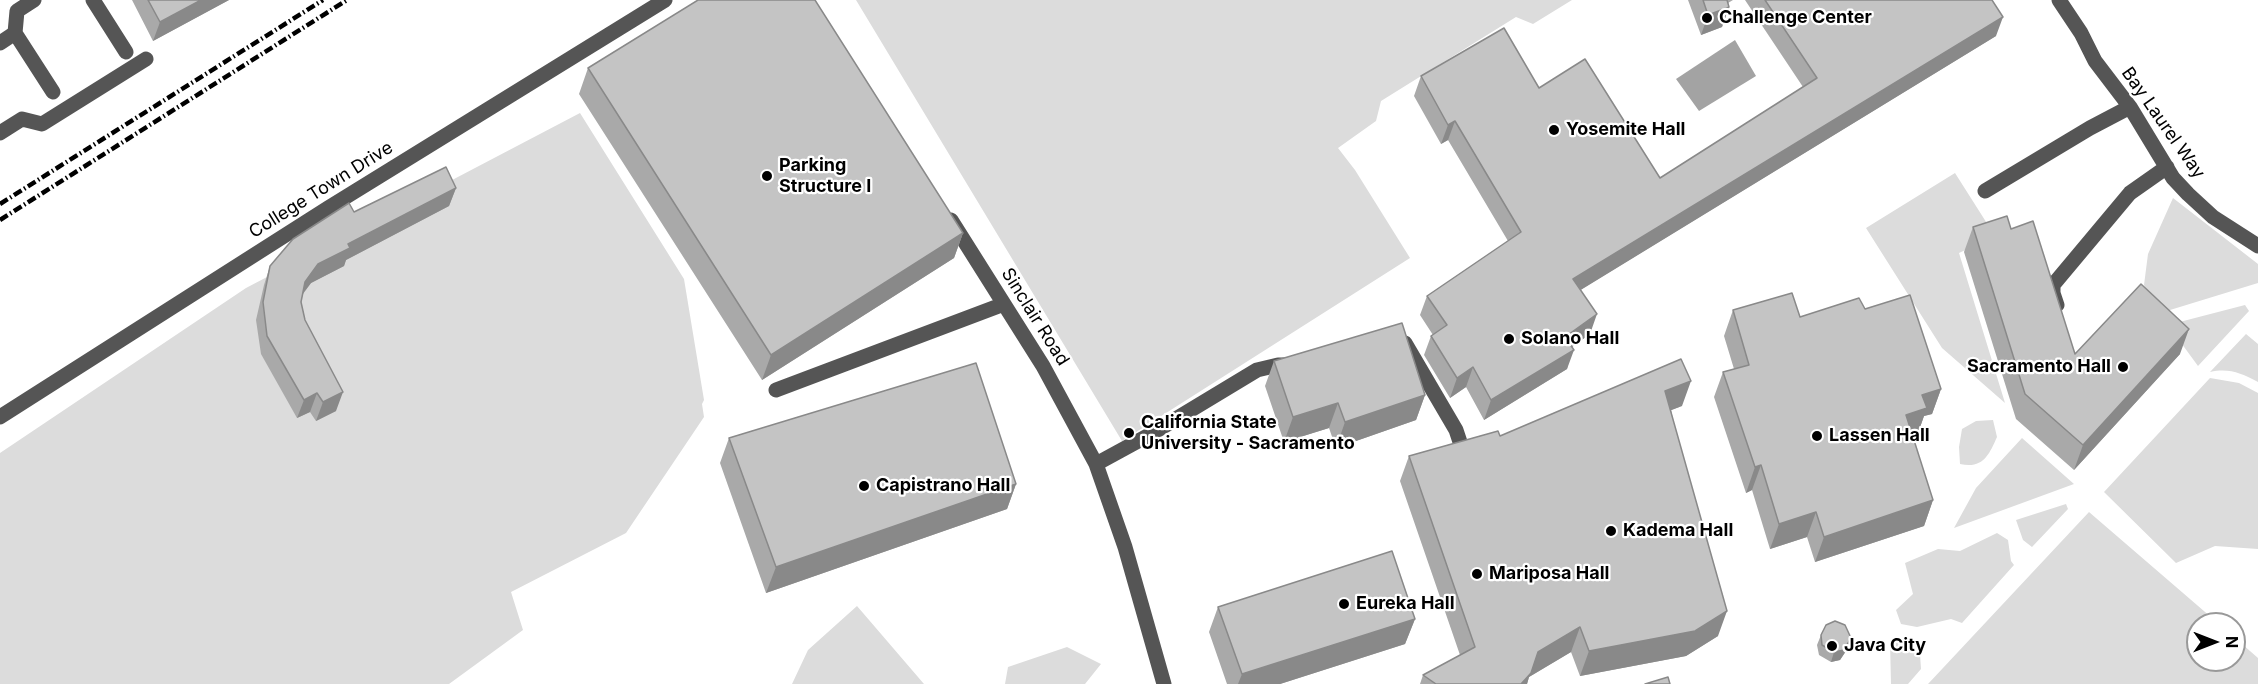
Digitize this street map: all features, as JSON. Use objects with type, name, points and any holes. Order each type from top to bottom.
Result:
[{"type":"street","points":[[34,0],[16,12],[15,33],[53,92]]},
{"type":"street","points":[[93,0],[126,52]]},
{"type":"street","name":"College Town Drive","points":[[0,417],[318,214],[665,0]]},
{"type":"street","name":"Bay Laurel Way","points":[[2059,0],[2081,33],[2095,61],[2130,107],[2167,167],[2188,194],[2213,217],[2258,246]]},
{"type":"street","points":[[0,43],[15,33]]},
{"type":"street","points":[[0,133],[22,119],[42,124],[146,59]]},
{"type":"street","points":[[1985,191],[2090,128],[2130,107]]},
{"type":"street","points":[[2062,321],[2053,293],[2053,285],[2130,193],[2167,167]]},
{"type":"street","name":"Sinclair Road","points":[[945,210],[1043,366],[1095,464],[1125,547],[1164,684]]},
{"type":"street","points":[[776,390],[1004,304]]},
{"type":"street","points":[[1395,337],[1403,340],[1456,430],[1462,448]]},
{"type":"street","points":[[1095,464],[1152,434],[1257,370],[1308,362]]},
{"type":"shaded area","points":[[856,0],[1572,0],[1533,24],[1516,17],[1381,101],[1376,121],[1338,148],[1355,170],[1410,258],[1122,441]]},
{"type":"shaded area","points":[[1735,40],[1756,76],[1699,111],[1676,79]]},
{"type":"shaded area","points":[[580,113],[684,279],[704,400],[702,404],[704,417],[626,533],[511,592],[523,630],[449,684],[0,684],[0,453],[246,288]]},
{"type":"shaded area","points":[[1955,173],[1995,236],[1959,253],[2005,403],[1942,348],[1866,228]]},
{"type":"shaded area","points":[[2173,198],[2258,264],[2258,283],[2157,314],[2144,285],[2148,254]]},
{"type":"shaded area","points":[[2245,305],[2249,311],[2198,366],[2168,325]]},
{"type":"shaded area","points":[[2246,334],[2258,344],[2258,382],[2235,372],[2210,372]]},
{"type":"shaded area","points":[[2210,378],[2239,383],[2258,393],[2258,549],[2215,546],[2176,563],[2104,492]]},
{"type":"shaded area","points":[[1993,420],[1997,437],[1988,455],[1974,464],[1960,464],[1959,447],[1962,429],[1976,421]]},
{"type":"shaded area","points":[[2022,438],[2074,484],[1954,528],[1976,488]]},
{"type":"shaded area","points":[[2066,504],[2068,509],[2032,547],[2023,540],[2016,520]]},
{"type":"shaded area","points":[[2089,512],[2205,612],[2186,612],[2186,672],[2246,672],[2246,648],[2258,658],[2258,684],[1928,684]]},
{"type":"shaded area","points":[[1997,533],[2008,540],[2011,561],[2014,565],[1962,623],[1951,619],[1917,627],[1901,624],[1896,610],[1913,594],[1905,563],[1938,549],[1960,551]]},
{"type":"shaded area","points":[[857,606],[924,684],[792,684],[808,650]]},
{"type":"shaded area","points":[[1890,641],[1907,645],[1920,654],[1921,669],[1908,684],[1891,684]]},
{"type":"shaded area","points":[[1067,647],[1101,664],[1085,684],[1005,684],[1008,667]]},
{"type":"building","points":[[148,0],[201,0],[160,22]]},
{"type":"building","name":"Parking Structure I","points":[[698,0],[815,0],[963,233],[771,355],[588,68]]},
{"type":"building","points":[[1703,0],[1727,0],[1729,7],[1708,15]]},
{"type":"building","name":"Yosemite Hall","points":[[1765,0],[1992,0],[2003,17],[1573,279],[1597,314],[1565,337],[1574,350],[1491,400],[1473,367],[1457,378],[1431,336],[1447,325],[1427,296],[1521,232],[1455,121],[1448,125],[1421,76],[1504,28],[1539,88],[1585,59],[1660,178],[1817,78]]},
{"type":"building","points":[[446,167],[456,188],[348,244],[350,248],[318,264],[305,282],[301,302],[305,320],[343,392],[323,402],[317,393],[304,400],[267,336],[263,302],[270,266],[293,239],[349,203],[354,212]]},
{"type":"building","name":"Sacramento Hall","points":[[2007,216],[2011,229],[2033,221],[2075,354],[2141,284],[2189,329],[2083,445],[2025,394],[1973,227]]},
{"type":"building","name":"Lassen Hall","points":[[1792,293],[1800,317],[1859,298],[1865,309],[1910,295],[1941,389],[1922,395],[1927,408],[1906,415],[1933,500],[1824,537],[1816,512],[1779,524],[1761,465],[1755,467],[1723,372],[1749,365],[1733,310]]},
{"type":"building","points":[[1402,323],[1425,395],[1345,422],[1338,403],[1293,417],[1274,361]]},
{"type":"building","points":[[1681,359],[1691,381],[1665,391],[1727,611],[1695,631],[1589,651],[1580,627],[1538,652],[1531,673],[1521,684],[1436,684],[1423,675],[1475,647],[1409,456],[1498,431],[1500,436]]},
{"type":"building","name":"Capistrano Hall","points":[[976,363],[1016,484],[776,567],[729,438]]},
{"type":"building","name":"Eureka Hall","points":[[1392,551],[1415,619],[1242,674],[1218,607]]},
{"type":"building","points":[[1835,621],[1845,625],[1851,638],[1844,650],[1834,652],[1822,645],[1821,635],[1826,625]]},
{"type":"building","points":[[1668,677],[1670,684],[1645,684]]},
{"type":"railway","points":[[0,204],[323,0]]},
{"type":"railway","points":[[0,220],[347,0]]},
{"type":"place","name":"Challenge Center","points":[[1707,18]]},
{"type":"place","name":"Yosemite Hall","points":[[1554,130]]},
{"type":"place","name":"Parking Structure I","points":[[767,176]]},
{"type":"place","name":"Solano Hall","points":[[1509,339]]},
{"type":"place","name":"Sacramento Hall","points":[[2123,367]]},
{"type":"place","name":"California State University - Sacramento","points":[[1129,433]]},
{"type":"place","name":"Lassen Hall","points":[[1817,436]]},
{"type":"place","name":"Capistrano Hall","points":[[864,486]]},
{"type":"place","name":"Kadema Hall","points":[[1611,531]]},
{"type":"place","name":"Mariposa Hall","points":[[1477,574]]},
{"type":"place","name":"Eureka Hall","points":[[1344,604]]},
{"type":"place","name":"Java City","points":[[1832,646]]}]
